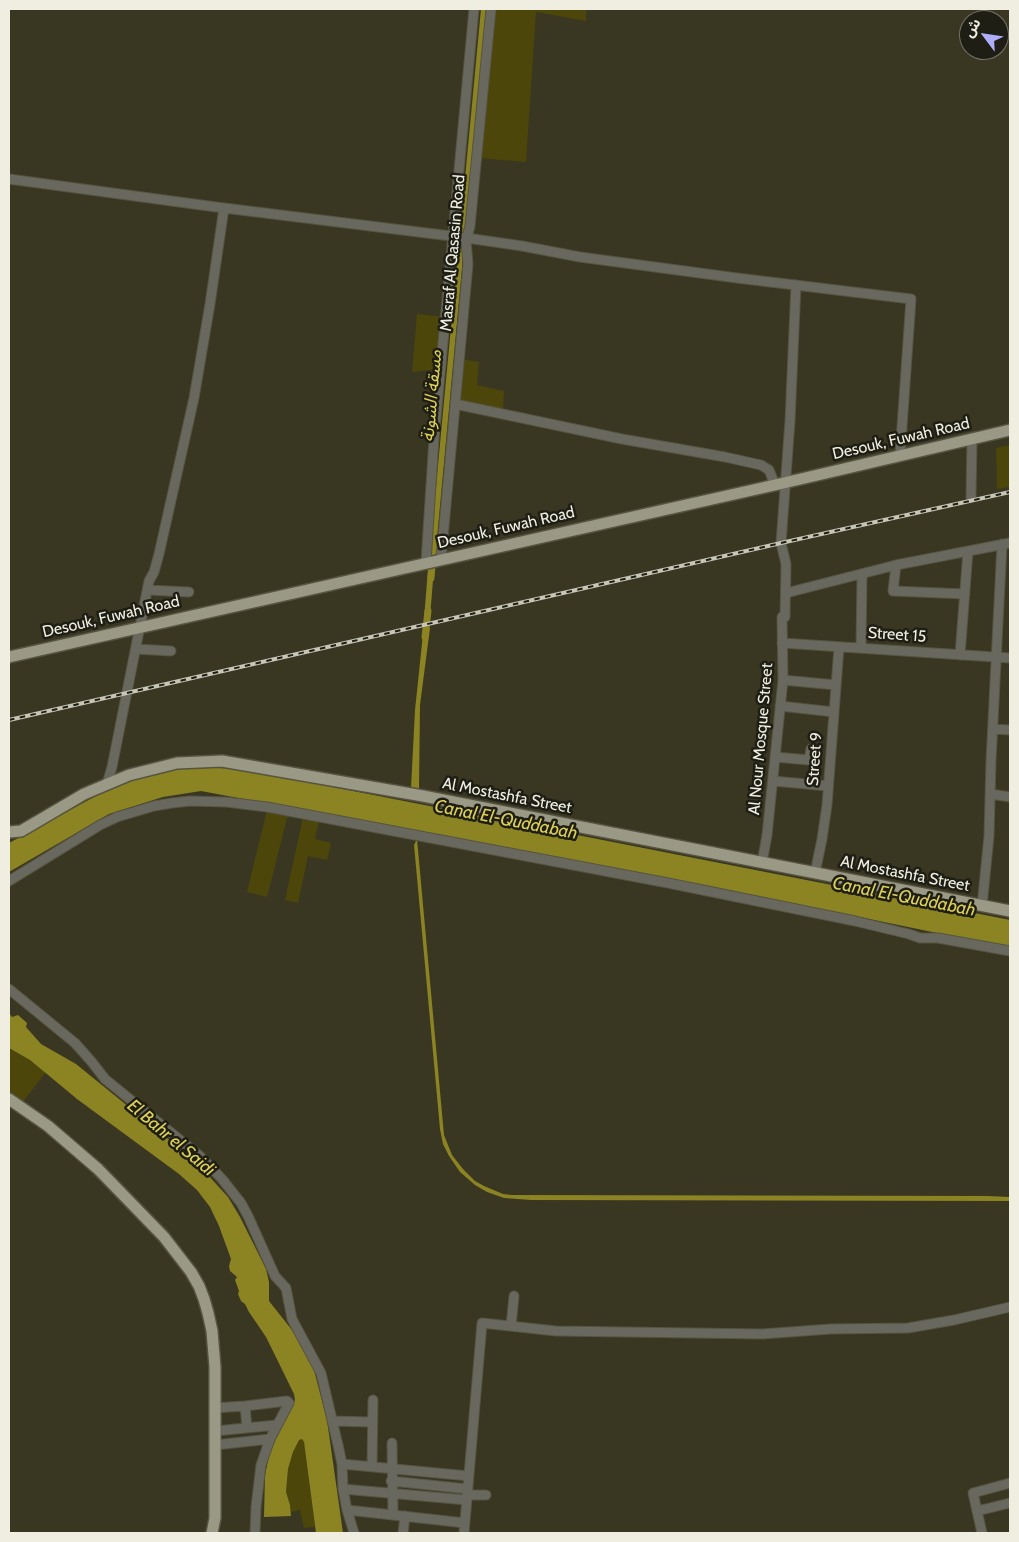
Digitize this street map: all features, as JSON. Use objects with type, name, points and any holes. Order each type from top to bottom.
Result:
[{"type":"main road","name":"Desouk, Fuwah Road","points":[[9,656],[780,484],[1010,430]]},
{"type":"main road","name":"Al Mostashfa Street","points":[[9,832],[21,831],[84,794],[107,784],[153,768],[177,763],[209,760],[234,762],[423,796],[1010,912]]},
{"type":"main road","points":[[10,1103],[48,1126],[98,1169],[164,1237],[191,1272],[204,1298],[212,1331],[215,1367],[215,1518],[212,1533]]},
{"type":"street","points":[[426,562],[452,237],[474,9]]},
{"type":"street","name":"Masraf Al Qasasin Road","points":[[441,559],[468,264],[467,238],[470,226],[491,9]]},
{"type":"street","points":[[9,180],[467,238],[580,257],[911,299],[900,455]]},
{"type":"street","points":[[107,784],[149,581],[159,554],[194,398],[224,208]]},
{"type":"street","name":"Al Nour Mosque Street","points":[[762,862],[767,834],[783,680],[782,643],[786,564],[781,543],[780,484],[795,332],[796,285]]},
{"type":"street","points":[[439,394],[455,400],[622,439],[761,465],[767,467],[780,484]]},
{"type":"street","points":[[971,497],[972,438]]},
{"type":"street","points":[[433,457],[450,458]]},
{"type":"street","points":[[786,593],[896,565],[1006,543],[996,657],[989,836],[982,906]]},
{"type":"street","points":[[960,655],[968,551]]},
{"type":"street","points":[[896,565],[893,591],[965,594]]},
{"type":"street","points":[[861,648],[862,574]]},
{"type":"street","points":[[148,590],[189,592]]},
{"type":"street","name":"Street 15","points":[[782,643],[1010,658]]},
{"type":"street","name":"Street 9","points":[[815,873],[825,822],[839,647]]},
{"type":"street","points":[[136,649],[171,651]]},
{"type":"street","points":[[783,680],[836,685]]},
{"type":"street","points":[[780,706],[834,712]]},
{"type":"street","points":[[992,730],[1010,730]]},
{"type":"street","points":[[775,757],[809,760],[811,749]]},
{"type":"street","points":[[773,781],[828,786]]},
{"type":"street","points":[[991,794],[1010,796]]},
{"type":"street","points":[[9,881],[100,825],[117,817],[154,806],[172,803],[190,801],[226,802],[276,809],[658,881],[854,921],[920,938],[938,938],[1010,951]]},
{"type":"street","points":[[9,989],[75,1043],[92,1061],[105,1079],[201,1157],[232,1191],[248,1216],[275,1276],[286,1288],[292,1319],[321,1373],[342,1464],[343,1489],[347,1510],[354,1533]]},
{"type":"street","points":[[511,1326],[514,1296]]},
{"type":"street","points":[[464,1533],[482,1323],[556,1331],[762,1334],[832,1329],[919,1327],[1010,1307]]},
{"type":"street","points":[[372,1467],[373,1400]]},
{"type":"street","points":[[214,1408],[287,1401],[288,1404],[263,1457],[256,1507],[255,1533]]},
{"type":"street","points":[[245,1406],[246,1428]]},
{"type":"street","points":[[332,1421],[372,1422]]},
{"type":"street","points":[[215,1431],[277,1425]]},
{"type":"street","points":[[215,1445],[270,1439]]},
{"type":"street","points":[[392,1443],[391,1481],[393,1515]]},
{"type":"street","points":[[342,1464],[469,1476]]},
{"type":"street","points":[[391,1481],[468,1495]]},
{"type":"street","points":[[982,1533],[973,1493],[1010,1483]]},
{"type":"street","points":[[343,1489],[392,1493],[486,1496]]},
{"type":"street","points":[[977,1511],[1010,1503]]},
{"type":"street","points":[[347,1510],[465,1523]]},
{"type":"street","points":[[403,1533],[405,1516]]},
{"type":"shaded area","points":[[481,9],[486,9],[436,549],[430,550]]},
{"type":"shaded area","points":[[493,9],[586,9],[586,21],[536,12],[526,162],[479,158]]},
{"type":"shaded area","points":[[417,314],[444,317],[439,369],[412,372]]},
{"type":"shaded area","points":[[461,359],[479,362],[477,385],[504,391],[503,410],[457,401]]},
{"type":"shaded area","points":[[1010,445],[1010,487],[997,489],[996,448]]},
{"type":"shaded area","points":[[434,568],[430,617],[424,619],[428,569]]},
{"type":"shaded area","points":[[430,628],[420,705],[419,789],[411,788],[415,710],[423,634],[424,629]]},
{"type":"shaded area","points":[[196,767],[241,769],[1010,920],[1010,948],[709,886],[201,791],[163,797],[109,814],[9,872],[9,843],[107,790],[140,777],[168,770]]},
{"type":"shaded area","points":[[267,810],[288,815],[267,897],[247,892]]},
{"type":"shaded area","points":[[303,817],[319,821],[315,839],[331,843],[327,860],[308,856],[298,903],[285,900]]},
{"type":"shaded area","points":[[417,839],[444,1135],[452,1155],[475,1181],[503,1194],[512,1195],[987,1196],[1010,1197],[1010,1201],[531,1200],[504,1198],[475,1185],[460,1172],[449,1156],[443,1144],[440,1129],[414,845]]},
{"type":"shaded area","points":[[9,1013],[12,1017],[18,1015],[27,1023],[26,1027],[41,1044],[76,1064],[172,1142],[206,1173],[228,1197],[266,1269],[269,1282],[269,1301],[292,1330],[314,1370],[327,1420],[343,1533],[316,1533],[304,1442],[302,1439],[299,1440],[293,1452],[288,1469],[286,1492],[291,1516],[264,1517],[265,1475],[270,1451],[295,1400],[294,1394],[266,1337],[245,1304],[241,1301],[235,1280],[237,1277],[230,1271],[231,1259],[210,1207],[197,1190],[179,1174],[77,1099],[30,1060],[9,1048]]},
{"type":"shaded area","points":[[9,1048],[46,1072],[22,1103],[9,1094]]},
{"type":"shaded area","points":[[299,1439],[302,1439],[304,1442],[315,1527],[304,1528],[300,1510],[291,1512],[286,1492],[288,1469]]},
{"type":"waterway","name":"مسقة الشونة","points":[[431,578],[434,541]]},
{"type":"waterway","name":"مسقة الشونة","points":[[425,637],[428,611]]},
{"type":"railway","points":[[9,720],[1010,492]]},
{"type":"water label","name":"Canal El-Quddabah","points":[[506,820]]},
{"type":"water label","name":"Canal El-Quddabah","points":[[904,897]]},
{"type":"water label","name":"El Bahr el Saidi","points":[[171,1138]]}]
